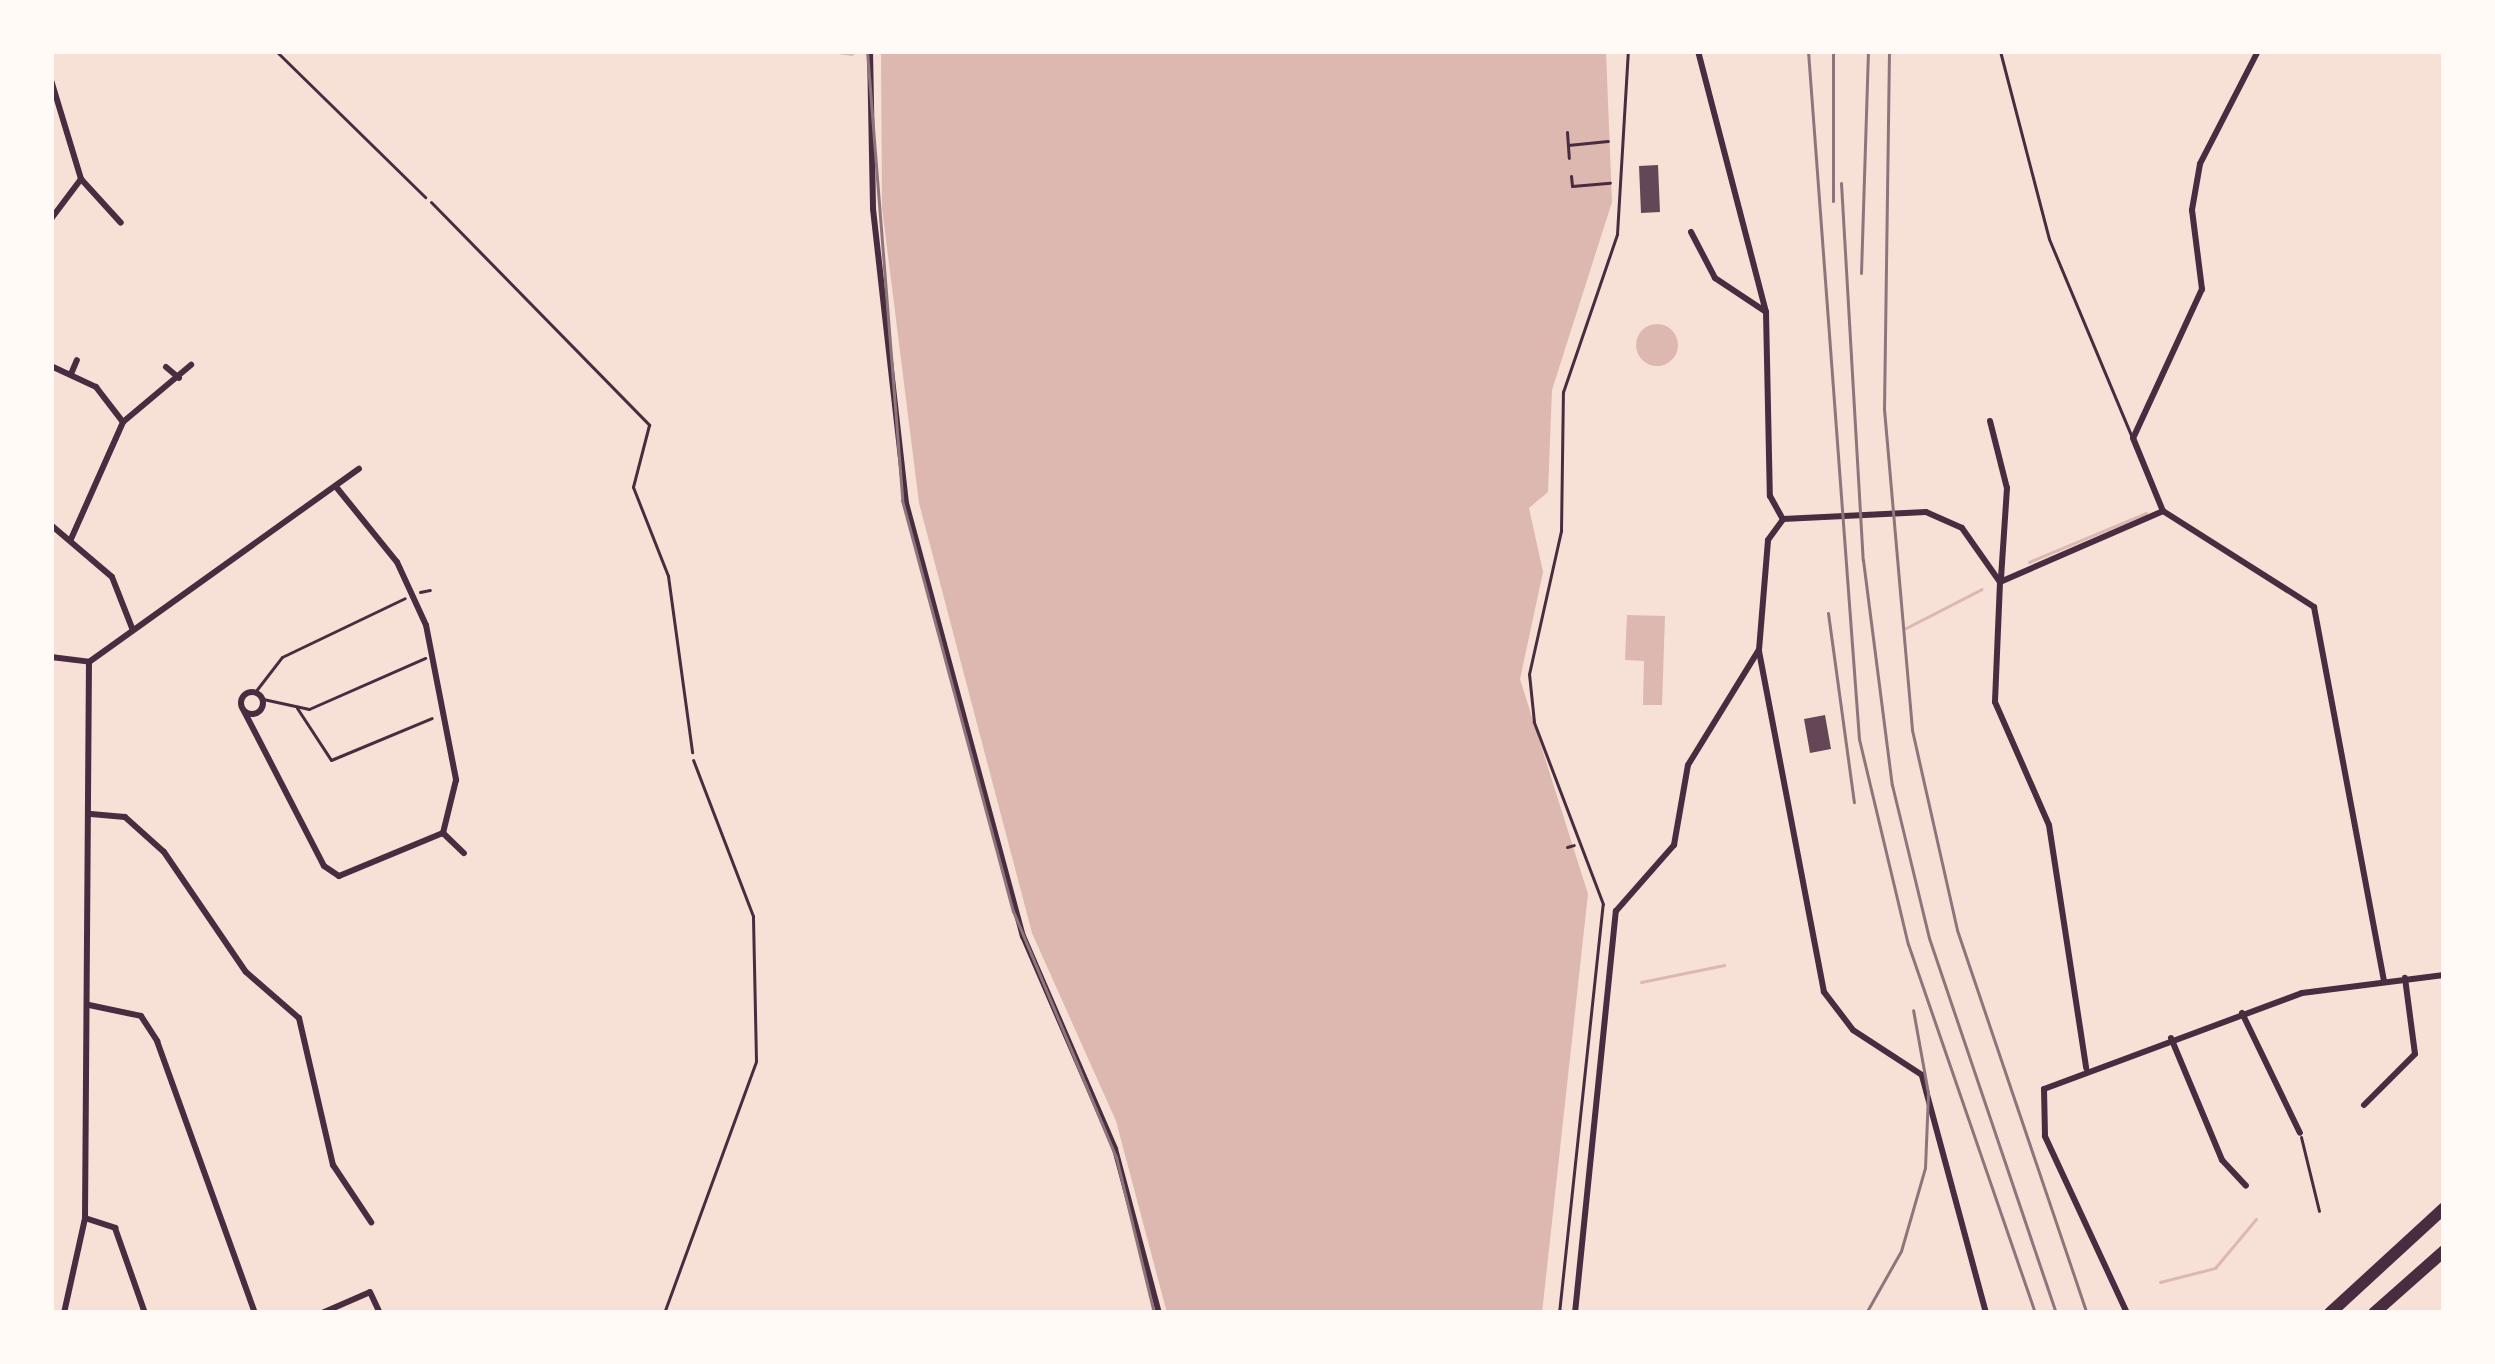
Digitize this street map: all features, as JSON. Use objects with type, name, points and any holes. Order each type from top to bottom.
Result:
[{"type":"highway","points":[[2330,1313],[2444,1208]]},
{"type":"highway","points":[[2374,1313],[2444,1251]]},
{"type":"street","points":[[870,51],[873,208],[906,503],[1023,936],[1115,1149],[1159,1313]]},
{"type":"street","points":[[1699,51],[1766,312],[1770,496],[1783,519]]},
{"type":"street","points":[[2258,51],[2200,164],[2192,210],[2202,289],[2133,438],[2163,511],[2314,607],[2384,980]]},
{"type":"street","points":[[51,80],[81,179],[121,223]]},
{"type":"street","points":[[51,219],[81,179]]},
{"type":"street","points":[[1691,232],[1715,278],[1766,312]]},
{"type":"street","points":[[70,374],[77,360]]},
{"type":"street","points":[[51,365],[70,374],[123,422]]},
{"type":"street","points":[[70,539],[123,422],[191,365]]},
{"type":"street","points":[[166,367],[179,378]]},
{"type":"street","points":[[1990,421],[2007,488],[2011,558],[2000,582],[1995,702],[2049,825],[2086,1068]]},
{"type":"street","points":[[51,657],[89,662],[359,469]]},
{"type":"street","points":[[337,488],[414,593],[433,655],[439,715],[456,780],[443,833]]},
{"type":"street","points":[[2000,582],[2163,511]]},
{"type":"street","points":[[1783,519],[1893,513],[1962,528],[2000,582]]},
{"type":"street","points":[[1783,519],[1768,540],[1759,650],[1824,992],[1853,1030],[1922,1075],[1986,1313]]},
{"type":"street","points":[[51,525],[112,577],[132,628]]},
{"type":"street","points":[[1574,1313],[1616,911],[1675,845],[1688,764],[1759,650]]},
{"type":"street","points":[[64,1313],[85,1218],[92,814],[89,662]]},
{"type":"street","points":[[244,711],[256,714],[263,699],[255,692],[242,698],[244,711],[324,866],[339,876],[443,833]]},
{"type":"street","points":[[92,814],[125,817],[164,852],[235,959],[298,1018],[333,1165],[371,1222]]},
{"type":"street","points":[[443,833],[464,853]]},
{"type":"street","points":[[2127,1313],[2038,1117],[2044,1089],[2086,1068],[2242,1013],[2384,980],[2444,975]]},
{"type":"street","points":[[2364,1105],[2415,1054],[2405,978]]},
{"type":"street","points":[[89,1005],[141,1016],[157,1041],[255,1313]]},
{"type":"street","points":[[2242,1013],[2300,1133]]},
{"type":"street","points":[[2170,1038],[2222,1160],[2246,1186]]},
{"type":"street","points":[[85,1218],[115,1228],[145,1313]]},
{"type":"street","points":[[322,1313],[370,1292],[380,1313]]},
{"type":"lane","points":[[276,51],[425,197]]},
{"type":"lane","points":[[2000,51],[2049,239],[2133,438]]},
{"type":"lane","points":[[664,1313],[756,1061],[753,916],[742,868],[698,795],[693,760]]},
{"type":"lane","points":[[2300,1133],[2319,1211]]},
{"type":"path","points":[[1559,1313],[1603,904],[1534,722],[1529,674],[1561,531],[1563,392],[1617,234],[1628,51]]},
{"type":"path","points":[[1567,132],[1569,158]]},
{"type":"path","points":[[1568,145],[1608,141]]},
{"type":"path","points":[[1571,176],[1572,186],[1610,183]]},
{"type":"path","points":[[425,197],[598,363],[649,425],[633,488],[668,576],[693,760]]},
{"type":"path","points":[[255,692],[258,674],[282,657],[414,593],[430,590]]},
{"type":"path","points":[[263,699],[296,707],[433,655]]},
{"type":"path","points":[[296,707],[331,760],[439,715]]},
{"type":"path","points":[[1567,847],[1574,845]]},
{"type":"shaded area","points":[[881,51],[1606,51],[1612,202],[1552,390],[1548,492],[1529,508],[1543,572],[1520,679],[1588,894],[1542,1313],[1167,1313],[1116,1121],[1032,933],[919,503],[882,208]]},
{"type":"shaded area","points":[[1657,324],[1672,330],[1678,345],[1672,360],[1657,366],[1642,360],[1636,345],[1642,330]]},
{"type":"shaded area","points":[[1627,615],[1665,616],[1662,705],[1643,705],[1644,661],[1625,660]]},
{"type":"building","points":[[1658,165],[1660,212],[1641,213],[1639,166]]},
{"type":"building","points":[[1825,715],[1831,749],[1810,753],[1804,719]]},
{"type":"waterway","points":[[831,51],[852,54]]},
{"type":"waterway","points":[[2029,562],[2146,513]]},
{"type":"waterway","points":[[1906,628],[1982,589]]},
{"type":"waterway","points":[[1641,982],[1724,965]]},
{"type":"waterway","points":[[2160,1282],[2215,1268],[2256,1219]]},
{"type":"railway","points":[[867,51],[902,500],[1013,911],[1116,1157],[1154,1313]]},
{"type":"railway","points":[[1808,51],[1859,739],[1908,944],[2035,1313]]},
{"type":"railway","points":[[1833,51],[1833,201]]},
{"type":"railway","points":[[1861,273],[1868,51]]},
{"type":"railway","points":[[1889,51],[1884,409],[1912,730],[1957,930],[2087,1313]]},
{"type":"railway","points":[[1841,183],[1863,560],[1892,785],[1929,938],[2056,1313]]},
{"type":"railway","points":[[1828,613],[1854,802]]},
{"type":"railway","points":[[1866,1313],[1901,1251],[1925,1168],[1928,1093],[1913,1010]]}]
